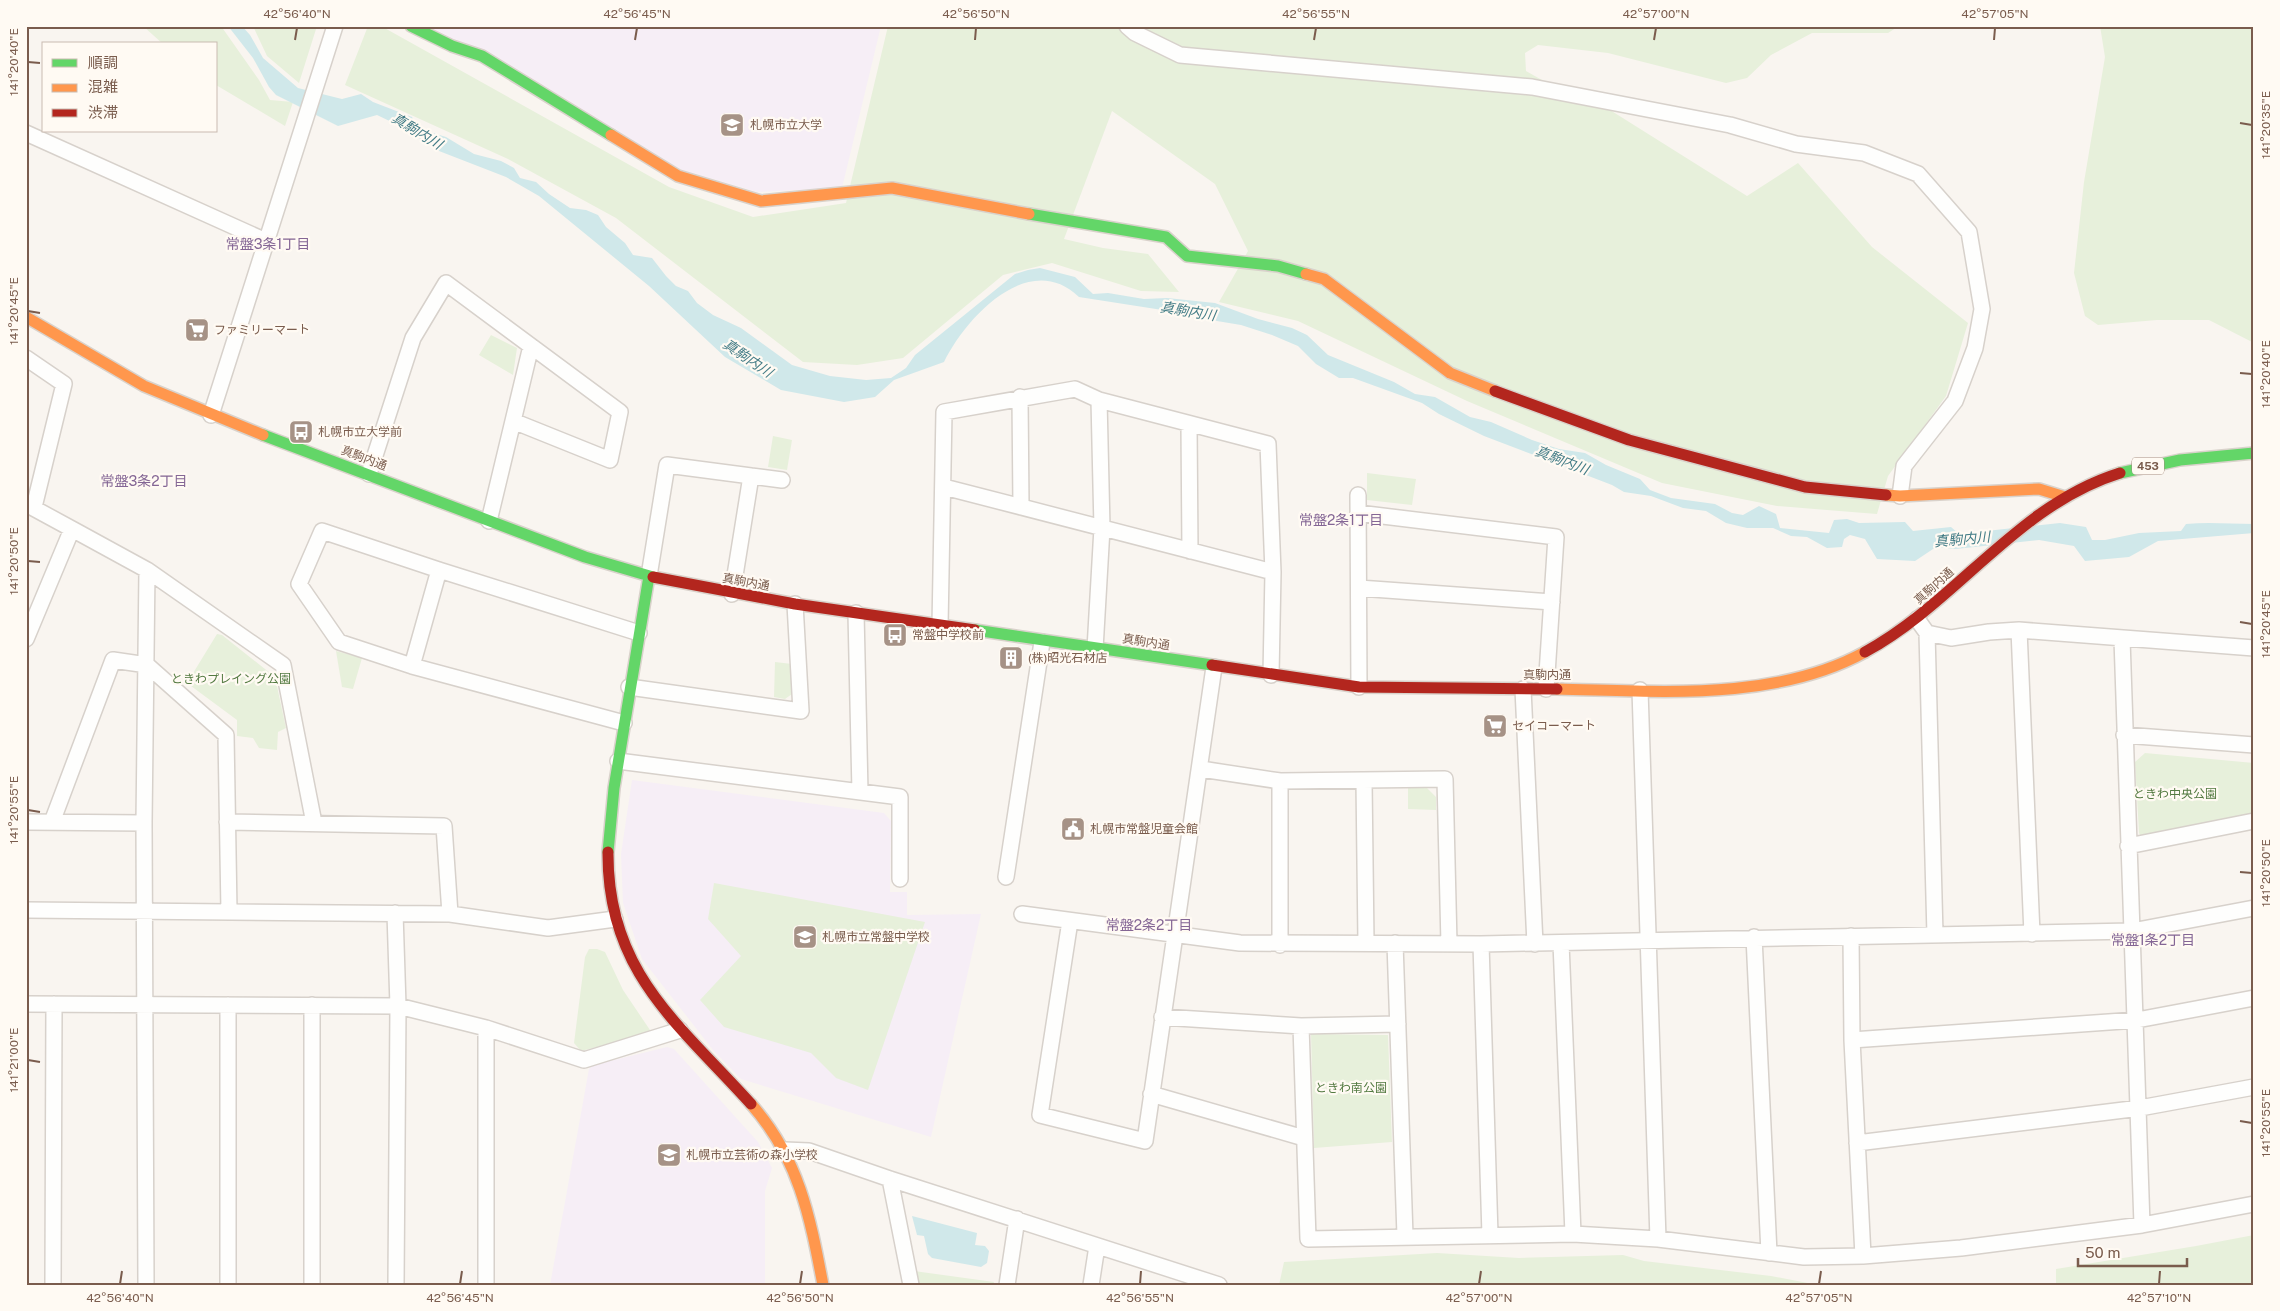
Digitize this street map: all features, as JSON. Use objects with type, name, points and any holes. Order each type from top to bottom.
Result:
[{"type":"main road","points":[[411,26],[452,46],[482,56],[678,176],[761,201],[892,188],[1076,223],[1166,237],[1187,256],[1278,266],[1324,280],[1450,373],[1519,401],[1629,440],[1805,487],[1900,496],[2040,489],[2065,497]]},
{"type":"main road","name":"真駒内通","points":[[26,317],[98,361],[144,386],[211,414],[585,557],[649,576],[732,594],[795,604],[1042,642],[1096,648],[1359,687],[1640,690],[1740,686],[1798,677],[1851,659],[1917,619],[1980,562],[2050,506],[2065,497],[2096,483],[2160,463],[2206,456],[2254,453]]},
{"type":"main road","points":[[649,576],[609,820],[610,889],[616,919],[628,955],[652,997],[680,1030],[744,1096],[785,1150],[806,1203],[823,1285]]},
{"type":"street","points":[[211,414],[334,26]]},
{"type":"street","points":[[1127,26],[1145,31],[1180,55],[1203,59],[1532,87],[1730,125],[1796,144],[1864,153],[1918,174],[1969,232],[1982,309],[1975,348],[1955,401],[1904,466],[1900,496]]},
{"type":"street","points":[[26,133],[266,240]]},
{"type":"street","points":[[369,474],[413,338],[446,283],[620,412],[610,460],[513,421]]},
{"type":"street","points":[[489,521],[531,346]]},
{"type":"street","points":[[26,358],[64,384],[30,505],[147,570],[283,665],[314,823]]},
{"type":"street","points":[[940,626],[944,412],[1020,397],[1075,389],[1099,400],[1268,444],[1273,572],[1270,675]]},
{"type":"street","points":[[1020,397],[1021,507]]},
{"type":"street","points":[[1096,648],[1102,528],[1099,400]]},
{"type":"street","points":[[1189,424],[1190,551]]},
{"type":"street","points":[[649,576],[667,465],[782,480]]},
{"type":"street","points":[[732,594],[751,476]]},
{"type":"street","points":[[944,487],[1273,572]]},
{"type":"street","points":[[1358,495],[1359,687]]},
{"type":"street","points":[[1358,513],[1556,537],[1546,689]]},
{"type":"street","points":[[26,638],[72,529]]},
{"type":"street","points":[[624,723],[412,666],[339,642],[299,584],[322,531],[639,633]]},
{"type":"street","points":[[146,1285],[144,823],[147,570]]},
{"type":"street","points":[[412,666],[439,570]]},
{"type":"street","points":[[1359,588],[1552,602]]},
{"type":"street","points":[[630,687],[801,711],[795,604]]},
{"type":"street","points":[[856,613],[860,792]]},
{"type":"street","points":[[1917,619],[1927,633],[1936,935]]},
{"type":"street","points":[[1927,633],[1951,638],[1989,632],[2019,630],[2254,648]]},
{"type":"street","points":[[2019,630],[2032,934]]},
{"type":"street","points":[[2122,639],[2128,846],[2137,1020],[2142,1225]]},
{"type":"street","points":[[1006,877],[1042,642]]},
{"type":"street","points":[[52,822],[113,660],[146,665],[226,735],[229,911]]},
{"type":"street","points":[[1070,921],[1040,1115],[1145,1141],[1174,935],[1201,769],[1214,667]]},
{"type":"street","points":[[1523,689],[1535,944]]},
{"type":"street","points":[[1640,690],[1658,1239]]},
{"type":"street","points":[[2124,735],[2254,745]]},
{"type":"street","points":[[618,761],[900,797],[900,880]]},
{"type":"street","points":[[1201,769],[1280,781],[1445,780],[1449,944]]},
{"type":"street","points":[[1280,781],[1280,945]]},
{"type":"street","points":[[1364,781],[1366,943]]},
{"type":"street","points":[[2128,846],[2254,821]]},
{"type":"street","points":[[26,822],[144,823]]},
{"type":"street","points":[[228,822],[444,826],[450,914]]},
{"type":"street","points":[[1022,914],[1240,943],[1280,945],[1366,943],[1535,944],[1754,937],[2132,931],[2254,908]]},
{"type":"street","points":[[26,910],[450,914],[548,928],[616,919]]},
{"type":"street","points":[[395,913],[398,1006],[396,1285]]},
{"type":"street","points":[[1850,936],[1852,1040],[1863,1256]]},
{"type":"street","points":[[1754,937],[1769,1254]]},
{"type":"street","points":[[1395,943],[1405,1236]]},
{"type":"street","points":[[1561,943],[1573,1234]]},
{"type":"street","points":[[1481,944],[1490,1235]]},
{"type":"street","points":[[1852,1040],[2137,1020],[2254,998]]},
{"type":"street","points":[[26,1004],[398,1006],[486,1028],[584,1060],[680,1030]]},
{"type":"street","points":[[53,1285],[54,1004]]},
{"type":"street","points":[[228,1005],[228,1285]]},
{"type":"street","points":[[312,1005],[312,1285]]},
{"type":"street","points":[[1162,1017],[1301,1026],[1398,1024]]},
{"type":"street","points":[[1301,1026],[1308,1239],[1573,1234],[1658,1239],[1804,1257],[1863,1256],[1961,1248],[2142,1225],[2254,1204]]},
{"type":"street","points":[[486,1028],[486,1285]]},
{"type":"street","points":[[1857,1143],[2140,1108],[2254,1086]]},
{"type":"street","points":[[1151,1094],[1304,1138]]},
{"type":"street","points":[[785,1150],[809,1151],[890,1180],[1017,1219],[1097,1246],[1178,1279],[1219,1285]]},
{"type":"street","points":[[890,1180],[911,1285]]},
{"type":"street","points":[[1007,1285],[1017,1219]]},
{"type":"street","points":[[1091,1285],[1097,1246]]},
{"type":"shaded area","name":"札幌市立大学","points":[[424,26],[881,26],[842,188],[757,192],[682,170]]},
{"type":"shaded area","name":"札幌市立常盤中学校","points":[[632,780],[884,813],[891,821],[890,892],[907,892],[907,915],[981,914],[931,1137],[741,1079],[713,1050],[642,959],[623,903],[621,854]]},
{"type":"shaded area","name":"札幌市立芸術の森小学校","points":[[667,1047],[674,1049],[758,1142],[772,1168],[765,1191],[765,1285],[550,1285],[589,1069],[594,1065]]},
{"type":"green space","points":[[143,26],[221,26],[259,80],[270,100],[293,102],[285,126],[218,86],[218,42],[161,42]]},
{"type":"green space","points":[[253,26],[317,26],[299,83],[267,56]]},
{"type":"green space","points":[[368,26],[381,26],[669,187],[753,217],[846,203],[888,26],[1899,26],[1888,33],[1812,33],[1771,55],[1747,78],[1726,83],[1608,53],[1538,45],[1525,53],[1526,71],[1556,88],[1610,110],[1747,196],[1798,163],[1872,247],[1968,323],[1946,396],[1888,476],[1877,514],[1777,506],[1662,483],[1467,401],[1298,321],[1219,302],[1248,251],[1215,184],[1112,111],[1064,239],[1103,248],[1148,254],[1179,292],[1141,291],[1052,263],[1003,275],[903,358],[857,365],[803,362],[616,218],[508,159],[345,85]]},
{"type":"green space","points":[[2100,26],[2254,26],[2254,343],[2209,320],[2157,320],[2098,325],[2085,316],[2074,273],[2084,182],[2105,57]]},
{"type":"green space","points":[[491,335],[517,348],[513,375],[479,355]]},
{"type":"green space","points":[[773,436],[792,440],[787,470],[768,467]]},
{"type":"green space","points":[[1367,473],[1416,479],[1412,505],[1367,500]]},
{"type":"green space","name":"ときわプレイング公園","points":[[217,634],[222,635],[275,677],[286,728],[278,732],[277,750],[259,748],[253,738],[237,736],[237,720],[187,683]]},
{"type":"green space","points":[[336,651],[362,658],[353,689],[342,687]]},
{"type":"green space","points":[[775,662],[792,664],[792,694],[785,699],[774,697]]},
{"type":"green space","name":"ときわ中央公園","points":[[2145,753],[2254,763],[2254,816],[2143,840],[2139,833],[2135,762]]},
{"type":"green space","points":[[1408,787],[1427,788],[1436,797],[1436,810],[1408,809]]},
{"type":"green space","points":[[714,883],[925,922],[868,1090],[836,1078],[811,1053],[724,1027],[700,1000],[741,956],[708,919]]},
{"type":"green space","points":[[589,949],[605,952],[623,990],[652,1033],[581,1051],[574,1043],[585,957]]},
{"type":"green space","name":"ときわ南公園","points":[[1311,1034],[1388,1035],[1392,1142],[1314,1148]]},
{"type":"green space","points":[[2254,1235],[2254,1285],[2056,1285],[2056,1269]]},
{"type":"green space","points":[[1437,1253],[1519,1258],[1623,1255],[1644,1261],[1771,1276],[1818,1285],[1279,1285],[1284,1262]]},
{"type":"green space","points":[[914,1271],[994,1282],[993,1285],[917,1285]]},
{"type":"water","name":"真駒内川","points":[[228,26],[242,26],[250,35],[263,58],[298,88],[342,99],[361,94],[373,102],[412,117],[417,128],[446,137],[474,154],[501,161],[514,168],[520,178],[536,182],[549,194],[570,208],[586,210],[598,215],[606,227],[625,243],[633,255],[652,258],[676,286],[688,291],[697,303],[713,315],[741,328],[792,365],[830,376],[866,380],[891,378],[906,368],[915,355],[1015,274],[1040,268],[1075,277],[1093,294],[1108,293],[1144,299],[1167,298],[1215,303],[1258,319],[1292,328],[1307,335],[1328,355],[1394,382],[1415,394],[1435,397],[1470,417],[1491,422],[1532,440],[1559,449],[1585,453],[1606,465],[1640,479],[1650,490],[1671,498],[1715,504],[1732,513],[1743,515],[1759,506],[1776,514],[1780,528],[1829,533],[1834,520],[1847,519],[1859,523],[1905,522],[1913,531],[1951,527],[1959,534],[2060,523],[2086,527],[2092,540],[2105,540],[2139,533],[2181,531],[2186,524],[2195,523],[2254,524],[2254,533],[2158,541],[2129,557],[2085,561],[2074,546],[2039,540],[1956,549],[1936,547],[1915,561],[1877,559],[1865,539],[1850,535],[1844,539],[1842,547],[1827,548],[1807,537],[1791,536],[1773,528],[1747,528],[1726,523],[1706,511],[1683,508],[1651,496],[1624,492],[1612,485],[1484,436],[1439,414],[1422,403],[1353,378],[1339,378],[1316,364],[1298,346],[1272,335],[1241,325],[1188,314],[1079,297],[1060,284],[1040,281],[1020,285],[1001,295],[983,309],[967,326],[944,362],[894,380],[875,397],[844,402],[781,390],[725,357],[649,286],[539,196],[506,177],[439,151],[402,127],[377,115],[338,126],[276,95],[269,87],[253,58]]},
{"type":"water","points":[[912,1216],[977,1233],[975,1245],[985,1246],[989,1251],[987,1263],[981,1267],[932,1258],[928,1254],[924,1236],[917,1235]]},
{"type":"traffic: fast","points":[[411,26],[452,46],[482,56],[611,135]]},
{"type":"traffic: fast","points":[[1029,214],[1166,237],[1187,256],[1278,266],[1306,274]]},
{"type":"traffic: fast","points":[[263,435],[585,557],[653,577]]},
{"type":"traffic: fast","points":[[2120,473],[2180,460],[2254,453]]},
{"type":"traffic: fast","points":[[608,852],[614,788],[649,576]]},
{"type":"traffic: fast","points":[[975,630],[1212,665]]},
{"type":"traffic: slow","points":[[611,135],[678,176],[761,201],[892,188],[1029,214]]},
{"type":"traffic: slow","points":[[1306,274],[1324,279],[1450,373],[1495,391]]},
{"type":"traffic: slow","points":[[26,317],[144,386],[263,435]]},
{"type":"traffic: slow","points":[[1886,495],[1900,496],[2039,489],[2065,497]]},
{"type":"traffic: slow","points":[[1557,689],[1675,691],[1715,690],[1754,686],[1793,679],[1830,668],[1865,652]]},
{"type":"traffic: slow","points":[[751,1104],[781,1146],[800,1189],[813,1236],[823,1285]]},
{"type":"traffic: jam","points":[[1495,391],[1629,440],[1805,487],[1886,495]]},
{"type":"traffic: jam","points":[[1865,652],[1898,631],[1929,607],[2018,531],[2050,507],[2083,488],[2120,473]]},
{"type":"traffic: jam","points":[[653,577],[795,604],[975,630]]},
{"type":"traffic: jam","points":[[1212,665],[1359,687],[1557,689]]},
{"type":"traffic: jam","points":[[608,852],[611,894],[620,931],[634,963],[652,993],[673,1020],[751,1104]]},
{"type":"place","name":"札幌市立大学","points":[[732,125]]},
{"type":"place","name":"ファミリーマート","points":[[197,330]]},
{"type":"place","name":"札幌市立大学前","points":[[301,432]]},
{"type":"place","name":"常盤中学校前","points":[[895,635]]},
{"type":"place","name":"(株)昭光石材店","points":[[1011,658]]},
{"type":"place","name":"セイコーマート","points":[[1495,726]]},
{"type":"place","name":"札幌市常盤児童会館","points":[[1073,829]]},
{"type":"place","name":"札幌市立常盤中学校","points":[[805,937]]},
{"type":"place","name":"札幌市立芸術の森小学校","points":[[669,1155]]},
{"type":"district","name":"常盤3条1丁目","points":[[268,244]]},
{"type":"district","name":"常盤3条2丁目","points":[[144,481]]},
{"type":"district","name":"常盤2条1丁目","points":[[1341,520]]},
{"type":"district","name":"常盤2条2丁目","points":[[1149,925]]},
{"type":"district","name":"常盤1条2丁目","points":[[2153,940]]}]
